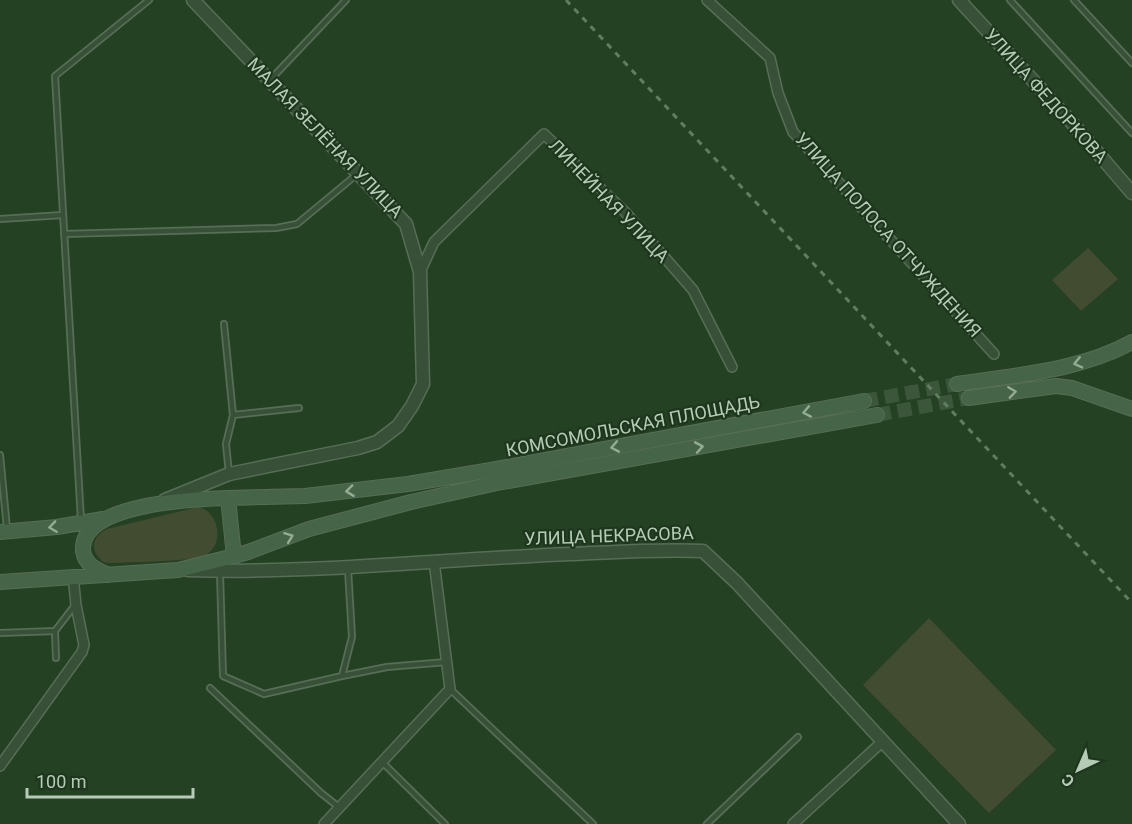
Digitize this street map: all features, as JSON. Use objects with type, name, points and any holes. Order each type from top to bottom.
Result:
[{"type":"main road","points":[[957,384],[1089,360],[1132,342]]},
{"type":"main road","points":[[969,398],[1056,386],[1072,388],[1132,409]]},
{"type":"main road","name":"КОМСОМОЛЬСКАЯ ПЛОЩАДЬ","points":[[228,498],[305,496],[408,484],[864,401]]},
{"type":"main road","points":[[0,582],[178,570],[248,552],[309,529],[432,497],[497,483],[877,415]]},
{"type":"main road","points":[[4,532],[81,523],[156,504],[228,498],[234,556]]},
{"type":"main road","points":[[105,518],[88,533],[83,550],[90,565],[108,575]]},
{"type":"street","name":"МАЛАЯ ЗЕЛЁНАЯ УЛИЦА","points":[[156,504],[229,474],[358,448],[377,442],[398,426],[412,406],[423,384],[420,272],[406,224],[194,0]]},
{"type":"street","name":"УЛИЦА ПОЛОСА ОТЧУЖДЕНИЯ","points":[[707,0],[770,57],[778,93],[793,132],[994,354]]},
{"type":"street","name":"УЛИЦА ФЕДОРКОВА","points":[[959,0],[1074,125],[1132,193]]},
{"type":"street","name":"ЛИНЕЙНАЯ УЛИЦА","points":[[420,272],[434,242],[544,134],[625,212],[693,290],[732,367]]},
{"type":"street","points":[[228,498],[229,474]]},
{"type":"street","name":"УЛИЦА НЕКРАСОВА","points":[[178,570],[249,572],[671,549],[703,551],[737,583],[960,824]]},
{"type":"street","points":[[234,556],[240,566],[249,572]]},
{"type":"street","points":[[324,824],[450,689],[434,561]]},
{"type":"street","points":[[2,760],[82,652],[84,645],[73,576]]},
{"type":"street","points":[[793,824],[882,742]]},
{"type":"lane","points":[[81,523],[55,76],[149,0]]},
{"type":"lane","points":[[270,81],[346,0]]},
{"type":"lane","points":[[1010,0],[1132,133]]},
{"type":"lane","points":[[1074,0],[1132,63]]},
{"type":"lane","points":[[64,234],[276,228],[297,224],[358,174]]},
{"type":"lane","points":[[0,219],[63,215]]},
{"type":"lane","points":[[224,324],[232,415],[226,444],[229,474]]},
{"type":"lane","points":[[232,415],[299,408]]},
{"type":"lane","points":[[0,455],[4,532]]},
{"type":"lane","points":[[342,676],[352,637],[348,566]]},
{"type":"lane","points":[[220,571],[223,676],[264,694],[387,667],[447,662]]},
{"type":"lane","points":[[56,658],[55,631],[76,605]]},
{"type":"lane","points":[[0,633],[55,631]]},
{"type":"lane","points":[[210,688],[321,793],[340,807]]},
{"type":"lane","points":[[450,689],[593,824]]},
{"type":"lane","points":[[707,824],[798,737]]},
{"type":"lane","points":[[382,762],[444,824]]},
{"type":"green space","points":[[1088,248],[1118,279],[1081,311],[1052,280]]},
{"type":"green space","points":[[198,507],[211,515],[217,528],[216,543],[206,555],[174,560],[108,563],[103,562],[96,554],[94,546],[96,539],[107,529]]},
{"type":"green space","points":[[929,618],[1056,750],[989,813],[863,685]]},
{"type":"tunnel","points":[[864,401],[957,384]]},
{"type":"tunnel","points":[[877,415],[969,398]]},
{"type":"railway","points":[[566,0],[1132,603]]}]
